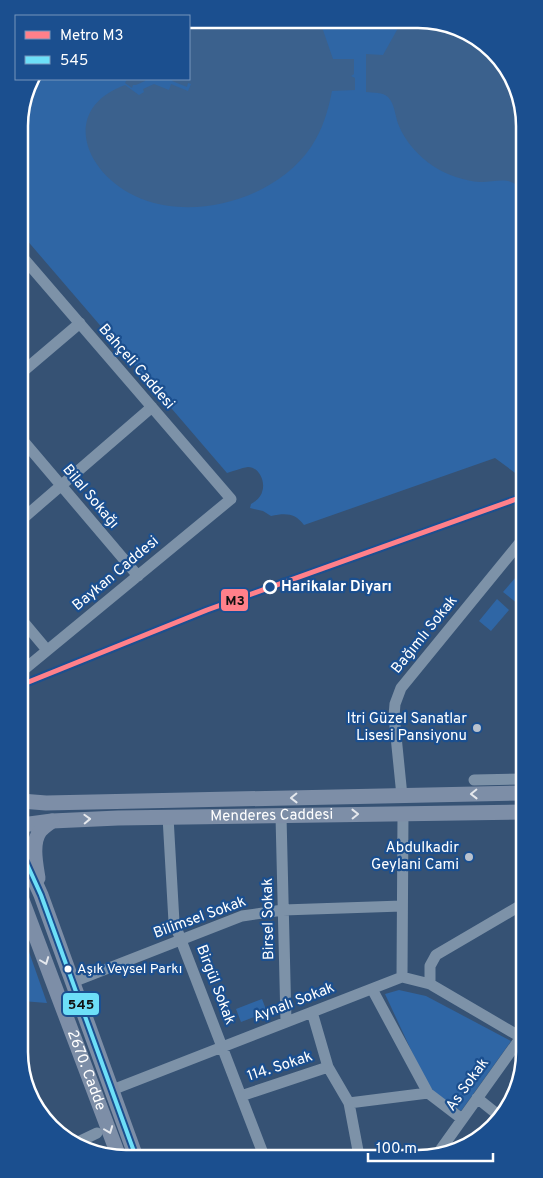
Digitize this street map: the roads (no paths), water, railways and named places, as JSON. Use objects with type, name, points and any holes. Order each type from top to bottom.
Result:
[{"type":"main road","name":"Menderes Caddesi","points":[[28,801],[56,803],[515,793]]},
{"type":"main road","points":[[402,796],[403,814]]},
{"type":"main road","name":"Menderes Caddesi","points":[[28,824],[52,821],[168,817],[515,812]]},
{"type":"main road","points":[[41,894],[36,865],[36,841],[39,832],[52,821]]},
{"type":"main road","name":"2670. Cadde","points":[[28,866],[41,894],[133,1150]]},
{"type":"main road","name":"2670. Cadde","points":[[28,916],[116,1150]]},
{"type":"street","name":"Bahçeli Caddesi","points":[[28,262],[231,499]]},
{"type":"street","points":[[28,367],[80,323]]},
{"type":"street","points":[[28,514],[152,407]]},
{"type":"street","name":"Bilal Sokağı","points":[[28,447],[138,576]]},
{"type":"street","name":"Baykan Caddesi","points":[[28,666],[231,499]]},
{"type":"street","name":"Bağımlı Sokak","points":[[402,796],[394,716],[395,704],[401,688],[516,548]]},
{"type":"street","points":[[28,627],[47,650]]},
{"type":"street","points":[[474,780],[515,779]]},
{"type":"street","points":[[403,814],[402,977],[430,984],[515,1032]]},
{"type":"street","name":"Birsel Sokak","points":[[281,816],[286,1022]]},
{"type":"street","name":"Birgül Sokak","points":[[168,817],[174,922],[261,1150]]},
{"type":"street","name":"Bilimsel Sokak","points":[[72,982],[242,916],[283,910],[402,906]]},
{"type":"street","points":[[430,984],[430,966],[436,955],[515,909]]},
{"type":"street","name":"Aynalı Sokak","points":[[112,1090],[402,977]]},
{"type":"street","points":[[372,989],[428,1093],[462,1119]]},
{"type":"street","points":[[312,1012],[328,1067],[349,1103],[358,1150]]},
{"type":"street","name":"As Sokak","points":[[442,1147],[515,1047]]},
{"type":"street","name":"114. Sokak","points":[[241,1096],[328,1067]]},
{"type":"street","points":[[349,1103],[428,1093]]},
{"type":"street","points":[[477,1098],[495,1112]]},
{"type":"street","points":[[82,1140],[97,1133]]},
{"type":"metro line","name":"M3","points":[[28,682],[207,610],[516,499]]},
{"type":"place","name":"Harikalar Diyarı","points":[[270,587]]},
{"type":"place","name":"Itri Güzel Sanatlar Lisesi Pansiyonu","points":[[477,728]]},
{"type":"place","name":"Abdulkadir Geylani Cami","points":[[469,857]]},
{"type":"place","name":"Aşık Veysel Parkı","points":[[68,969]]}]
